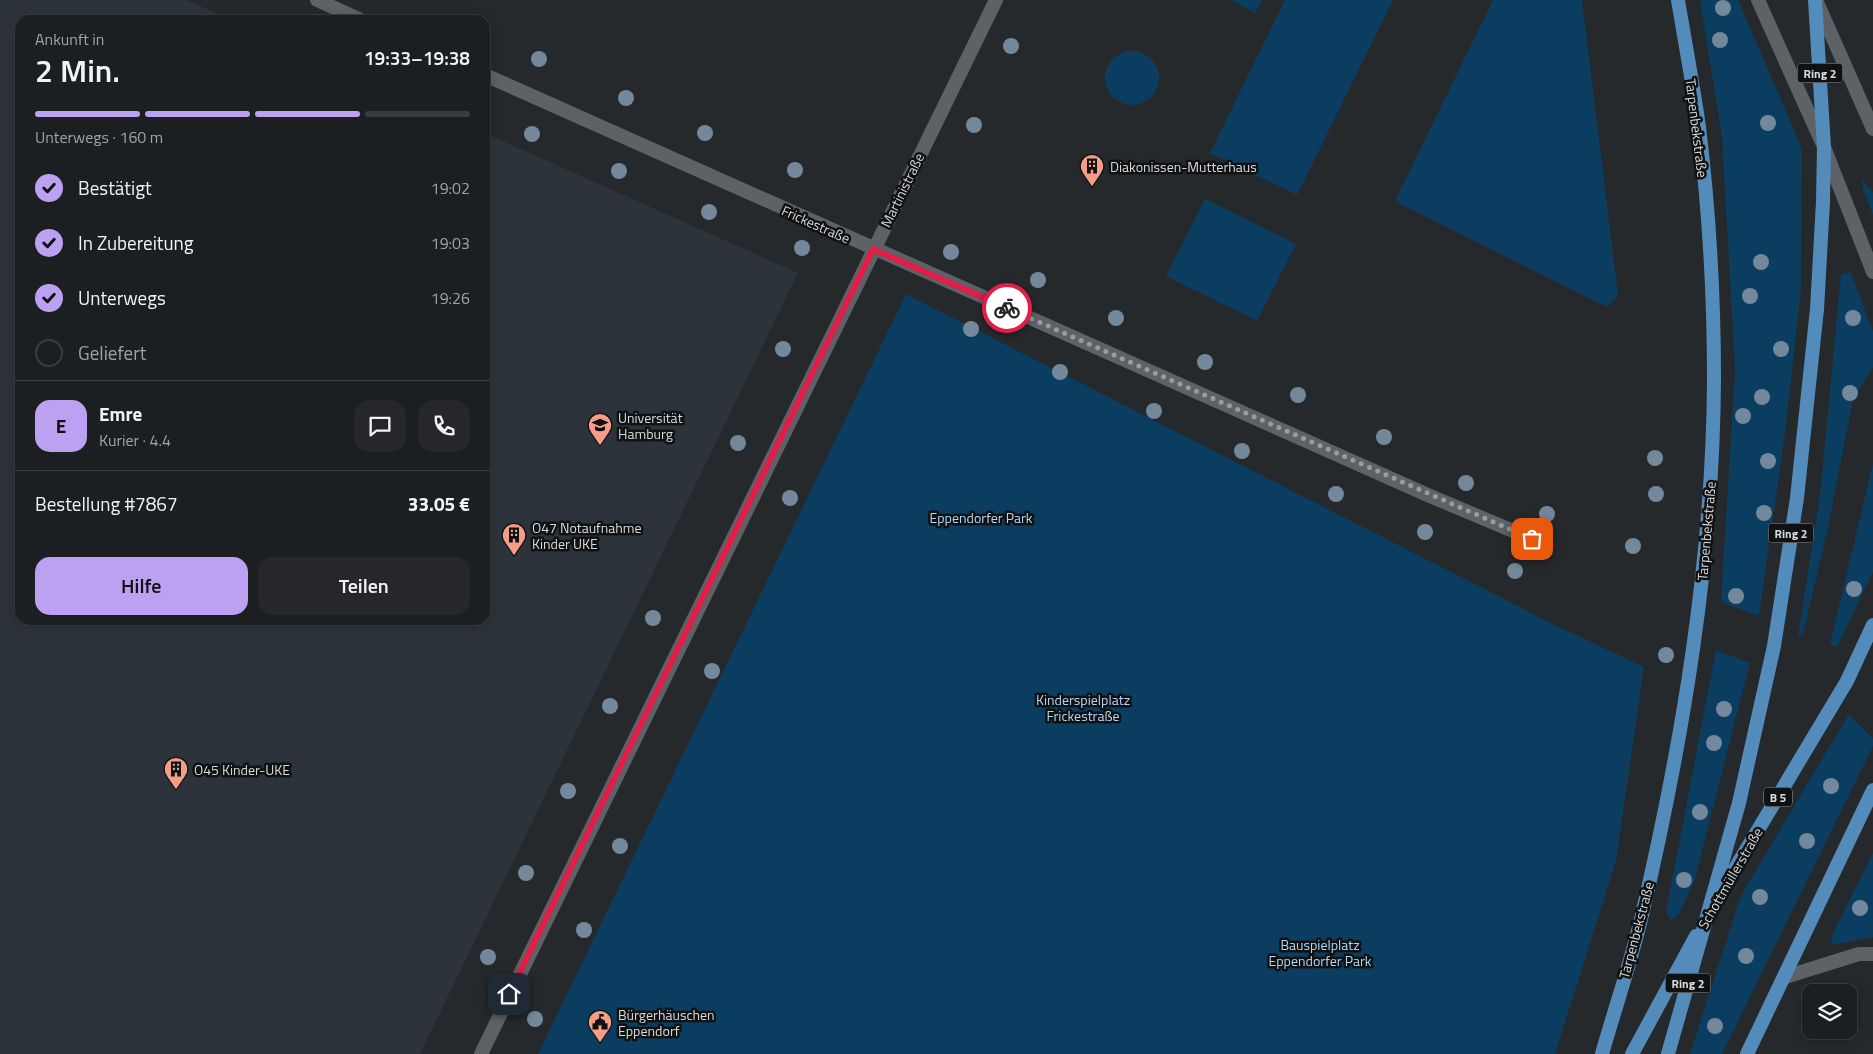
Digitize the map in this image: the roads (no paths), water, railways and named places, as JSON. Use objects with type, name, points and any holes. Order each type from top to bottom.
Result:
[{"type":"main road","name":"Tarpenbekstraße","points":[[1602,1054],[1642,917],[1677,744],[1699,614],[1711,474],[1714,378],[1709,237],[1699,127],[1678,0]]},
{"type":"main road","name":"Ring 2","points":[[1668,1054],[1739,803],[1766,684],[1795,507],[1817,309],[1824,147],[1816,0]]},
{"type":"main road","name":"Schottmüllerstraße","points":[[1632,1054],[1709,912],[1847,681],[1873,625]]},
{"type":"main road","points":[[1747,1054],[1873,790]]},
{"type":"street","points":[[317,0],[350,15]]},
{"type":"street","name":"Martinistraße","points":[[481,1054],[996,0]]},
{"type":"street","points":[[1758,0],[1824,147],[1873,272]]},
{"type":"street","points":[[1816,0],[1872,125]]},
{"type":"street","name":"Frickestraße","points":[[490,78],[1532,539]]},
{"type":"street","points":[[1785,977],[1859,954],[1873,954]]},
{"type":"place","name":"Diakonissen-Mutterhaus","points":[[1092,187]]},
{"type":"place","name":"Universität Hamburg","points":[[600,446]]},
{"type":"place","name":"O47 Notaufnahme Kinder UKE","points":[[514,556]]},
{"type":"place","name":"O45 Kinder-UKE","points":[[176,790]]},
{"type":"place","name":"Bürgerhäuschen Eppendorf","points":[[600,1043]]},
{"type":"park label","name":"Eppendorfer Park","points":[[981,517]]},
{"type":"park label","name":"Kinderspielplatz Frickestraße","points":[[1083,708]]},
{"type":"park label","name":"Bauspielplatz Eppendorfer Park","points":[[1320,952]]}]
